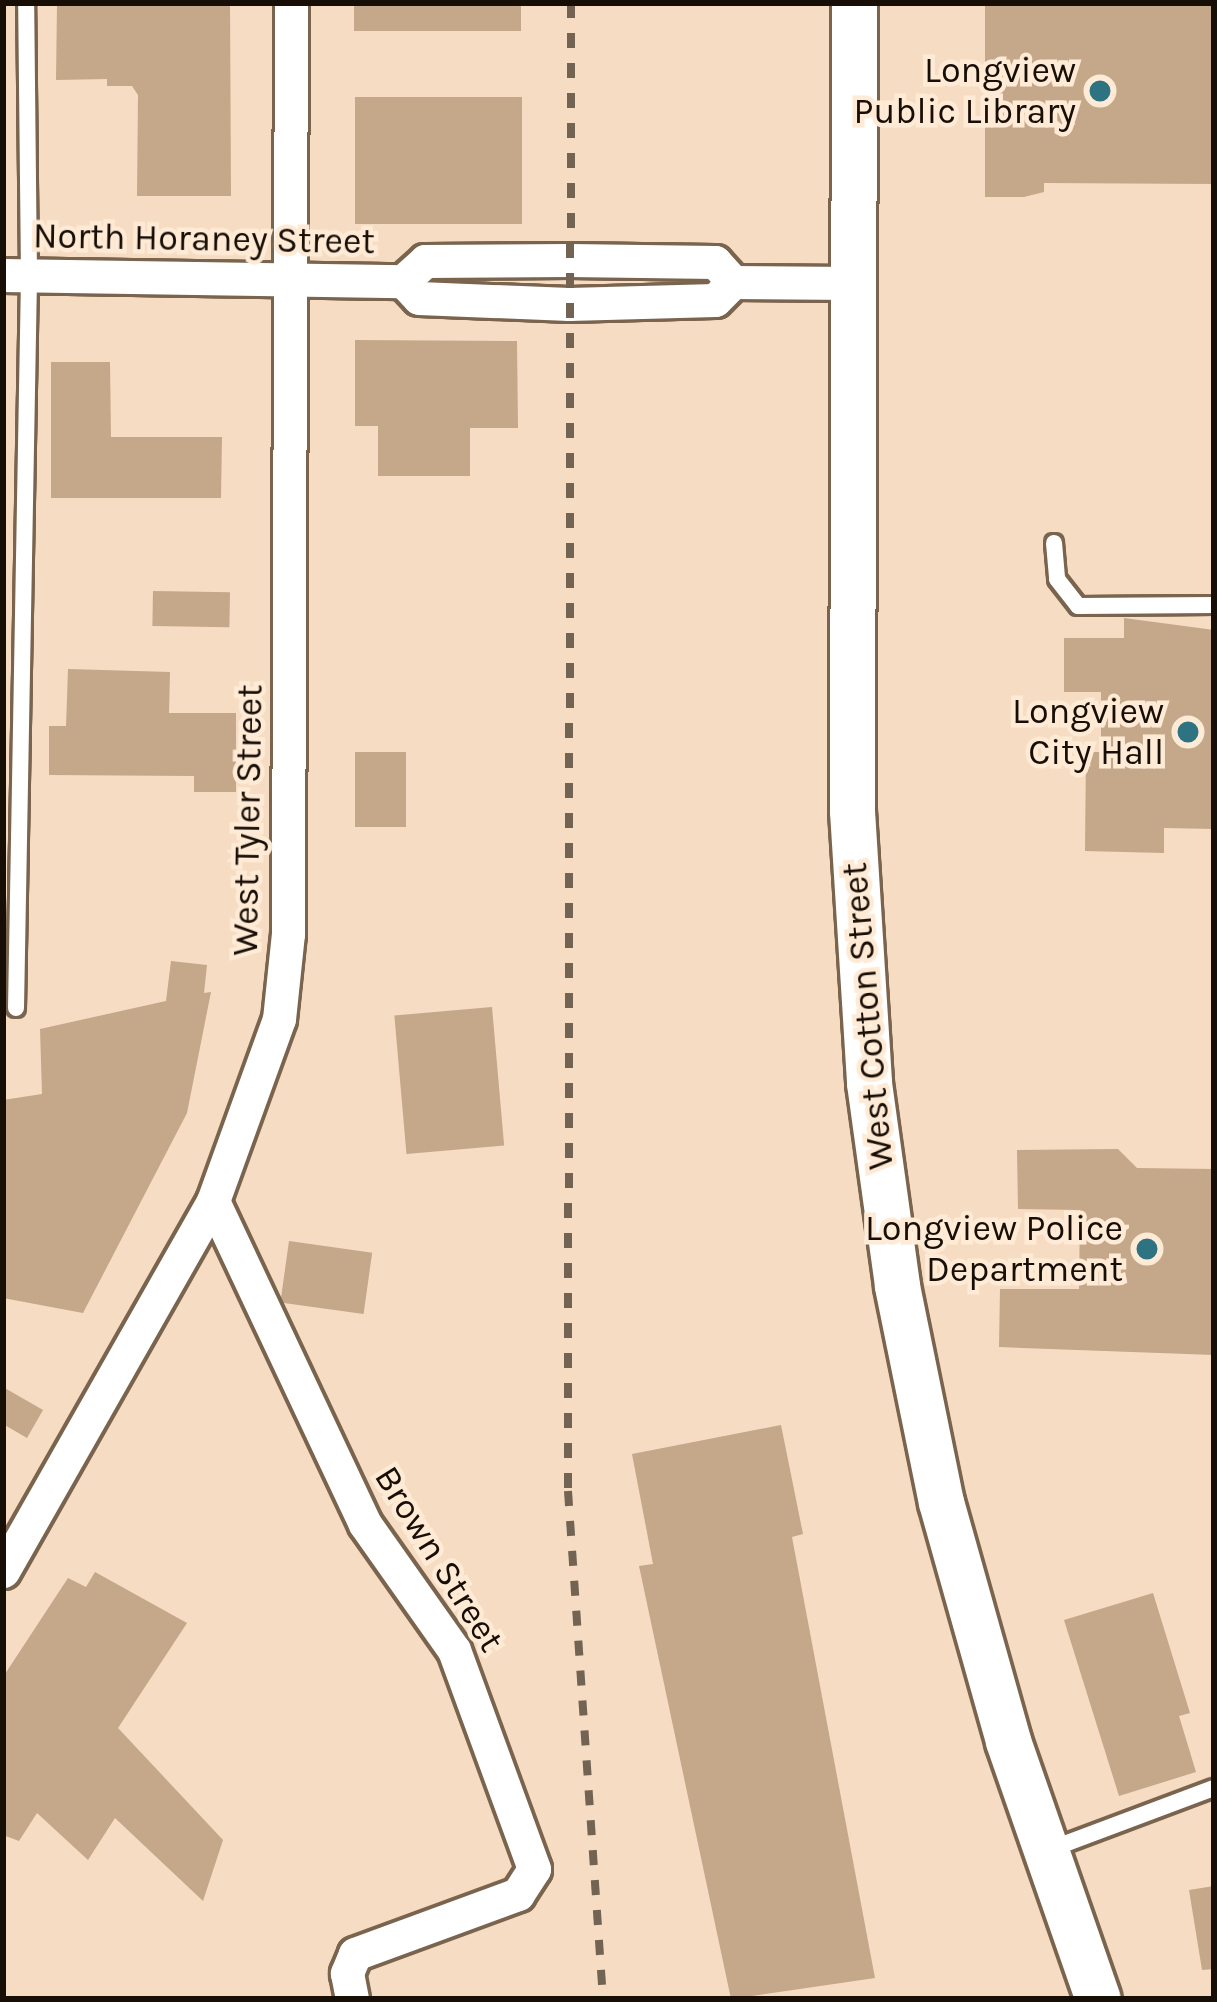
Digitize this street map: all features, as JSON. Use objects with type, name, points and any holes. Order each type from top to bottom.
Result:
[{"type":"main road","name":"West Cotton Street","points":[[854,3],[852,811],[872,1104],[894,1270],[941,1502],[1046,1851],[1099,1999]]},
{"type":"street","name":"West Tyler Street","points":[[3,1571],[213,1201],[266,1062],[286,972],[291,3]]},
{"type":"street","name":"North Horaney Street","points":[[16,275],[403,281],[425,261],[569,260],[715,262],[734,282],[715,300],[569,304],[419,298],[403,281]]},
{"type":"street","points":[[734,282],[852,283]]},
{"type":"street","name":"Brown Street","points":[[213,1201],[365,1524],[454,1650],[533,1868],[518,1894],[355,1954],[347,1973],[352,1999]]},
{"type":"lane","points":[[16,1008],[16,275],[26,3]]},
{"type":"lane","points":[[1054,543],[1058,579],[1078,606],[1214,605]]},
{"type":"lane","points":[[1046,1851],[1214,1787]]},
{"type":"building","points":[[57,3],[230,3],[231,196],[137,196],[138,95],[132,86],[107,86],[107,79],[56,80]]},
{"type":"building","points":[[354,3],[521,3],[521,31],[354,31]]},
{"type":"building","name":"Longview Public Library","points":[[985,3],[1214,3],[1214,184],[1044,183],[1044,192],[1024,197],[985,197]]},
{"type":"building","points":[[355,97],[522,97],[522,224],[355,224]]},
{"type":"building","points":[[355,340],[517,341],[518,428],[470,428],[470,476],[378,476],[378,426],[355,426]]},
{"type":"building","points":[[51,362],[110,362],[111,437],[222,437],[221,498],[51,498]]},
{"type":"building","points":[[153,591],[230,592],[229,627],[152,626]]},
{"type":"building","name":"Longview City Hall","points":[[1124,618],[1214,630],[1214,829],[1164,828],[1164,853],[1085,851],[1086,752],[1101,752],[1101,692],[1064,692],[1064,638],[1124,638]]},
{"type":"building","points":[[68,669],[170,672],[169,713],[236,713],[236,792],[194,792],[194,776],[49,775],[49,726],[66,726]]},
{"type":"building","points":[[355,752],[406,752],[406,827],[355,827]]},
{"type":"building","points":[[171,961],[207,965],[204,993],[211,992],[187,1113],[83,1313],[3,1298],[3,1100],[42,1094],[40,1029],[166,1001]]},
{"type":"building","points":[[492,1007],[504,1145],[406,1154],[394,1016]]},
{"type":"building","name":"Longview Police Department","points":[[1118,1149],[1137,1168],[1214,1169],[1214,1355],[999,1347],[1000,1289],[1079,1289],[1080,1210],[1018,1209],[1017,1150]]},
{"type":"building","points":[[289,1241],[372,1253],[364,1314],[280,1302]]},
{"type":"building","points":[[3,1387],[43,1410],[27,1438],[3,1424]]},
{"type":"building","points":[[781,1425],[803,1534],[792,1537],[875,1978],[731,1999],[639,1566],[653,1564],[632,1454]]},
{"type":"building","points":[[95,1572],[187,1623],[118,1728],[223,1840],[203,1901],[115,1818],[88,1860],[37,1813],[19,1841],[3,1835],[3,1677],[68,1578],[86,1587]]},
{"type":"building","points":[[1153,1593],[1190,1713],[1179,1716],[1196,1772],[1119,1796],[1064,1620]]},
{"type":"building","points":[[1214,1886],[1214,1969],[1202,1970],[1189,1890]]},
{"type":"railway","points":[[571,3],[568,1491],[603,1999]]},
{"type":"place","name":"Longview Public Library","points":[[1100,91]]},
{"type":"place","name":"Longview City Hall","points":[[1188,732]]},
{"type":"place","name":"Longview Police Department","points":[[1147,1249]]}]
